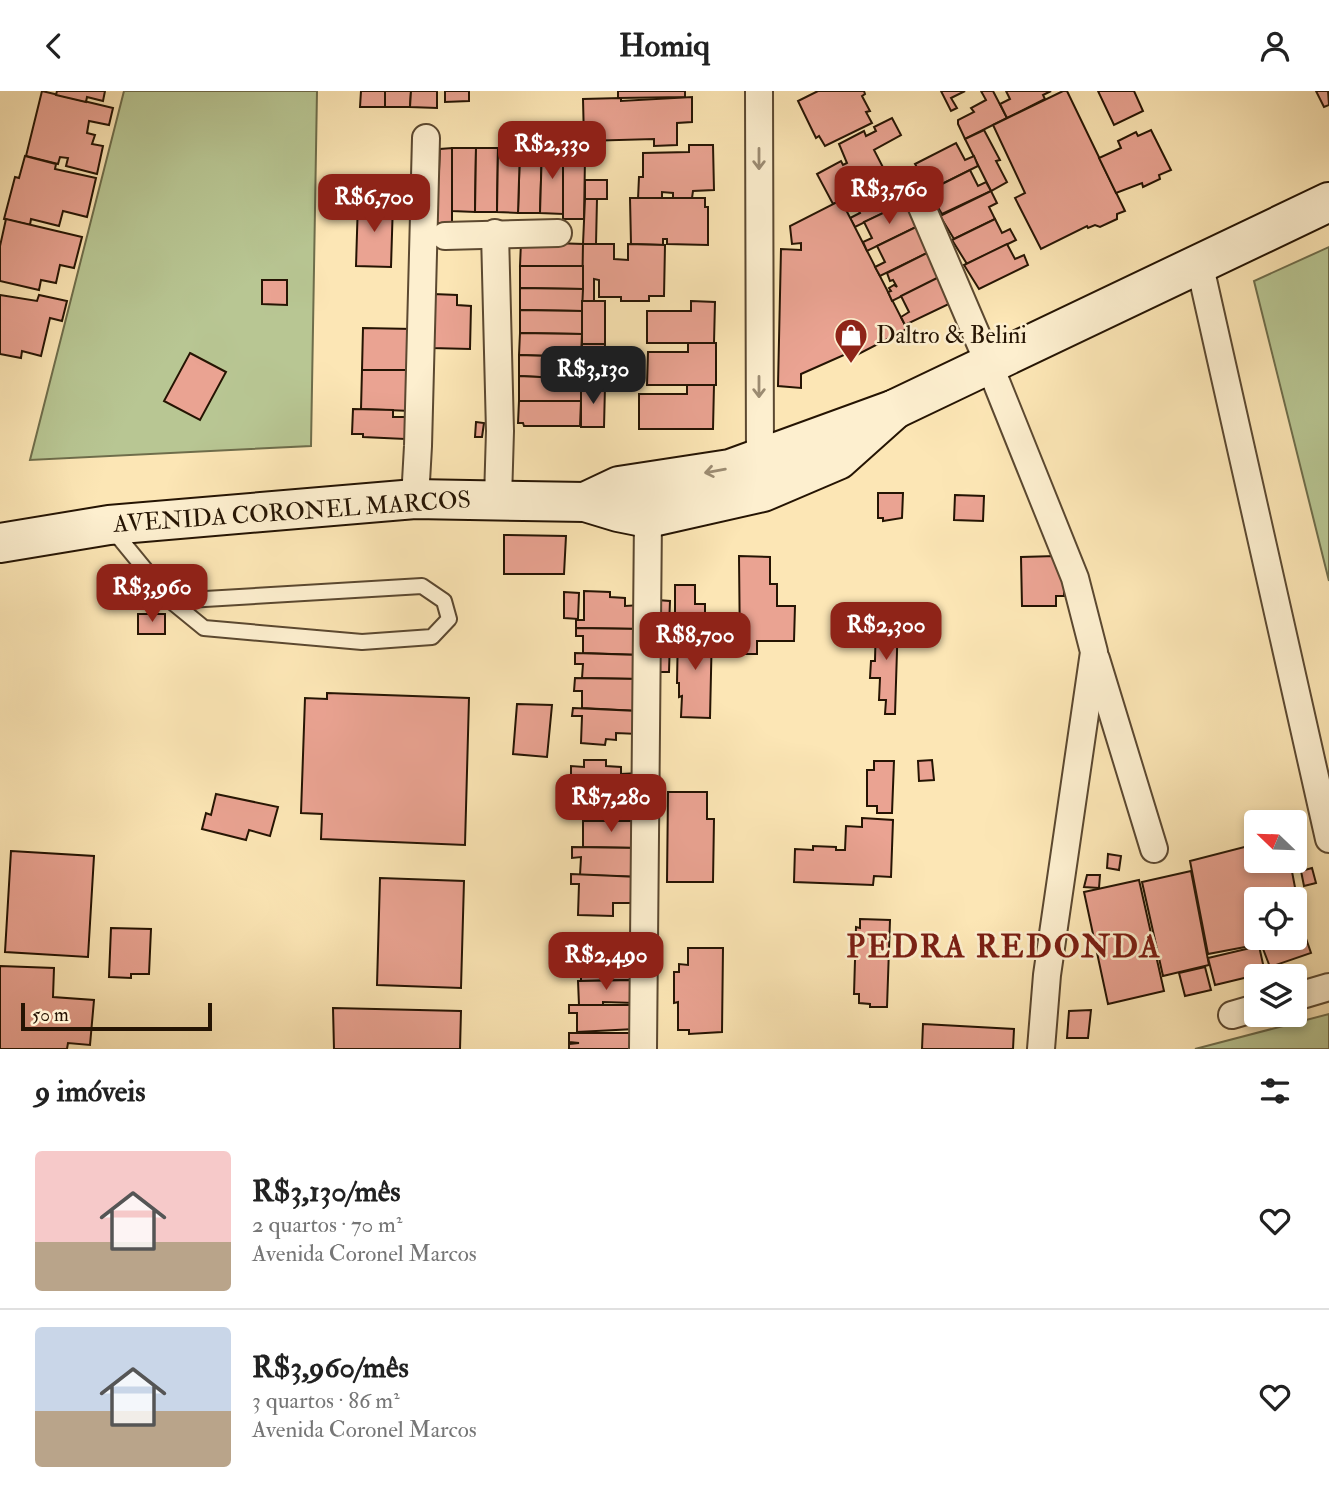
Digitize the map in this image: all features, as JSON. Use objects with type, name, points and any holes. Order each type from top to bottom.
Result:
[{"type":"main road","name":"AVENIDA CORONEL MARCOS","points":[[585,502],[619,486],[730,468],[895,409],[1329,202]]},
{"type":"main road","name":"AVENIDA CORONEL MARCOS","points":[[0,543],[109,525],[415,499],[585,502],[648,518],[762,492],[838,460],[895,409]]},
{"type":"street","points":[[759,91],[760,459],[775,471],[784,474],[807,473]]},
{"type":"street","points":[[415,499],[426,138]]},
{"type":"street","points":[[918,198],[989,364],[1075,578],[1094,652],[1154,849]]},
{"type":"street","points":[[495,233],[500,431],[498,499]]},
{"type":"street","points":[[445,236],[558,233]]},
{"type":"street","points":[[1199,262],[1329,839]]},
{"type":"street","points":[[643,1049],[648,518]]},
{"type":"street","points":[[1041,1049],[1047,975],[1094,652]]},
{"type":"street","points":[[1307,993],[1329,987]]},
{"type":"lane","points":[[109,525],[171,601],[204,628],[362,642],[432,637],[449,619],[444,601],[422,586],[171,601]]},
{"type":"green space","points":[[124,91],[317,91],[311,446],[30,460]]},
{"type":"green space","points":[[1329,247],[1329,581],[1254,281]]},
{"type":"green space","points":[[1329,1014],[1329,1049],[1195,1049],[1279,1027],[1307,1027],[1307,1020]]},
{"type":"building","points":[[42,91],[113,108],[109,125],[89,121],[87,133],[95,135],[92,144],[103,146],[97,174],[66,166],[68,158],[60,157],[58,164],[26,156]]},
{"type":"building","points":[[57,91],[105,91],[103,101],[87,97],[86,102],[56,95]]},
{"type":"building","points":[[361,91],[385,91],[385,107],[360,107]]},
{"type":"building","points":[[385,91],[411,91],[410,107],[385,107]]},
{"type":"building","points":[[411,91],[437,91],[437,108],[410,107]]},
{"type":"building","points":[[445,91],[469,91],[469,101],[445,102]]},
{"type":"building","points":[[618,91],[685,91],[685,97],[618,98]]},
{"type":"building","points":[[818,91],[864,91],[862,96],[870,111],[866,112],[872,123],[825,146],[819,136],[816,138],[798,101]]},
{"type":"building","points":[[941,91],[965,91],[951,98],[957,108],[951,111]]},
{"type":"building","points":[[981,91],[993,91],[1007,118],[965,139],[958,120],[974,112],[971,108],[986,100]]},
{"type":"building","points":[[1006,91],[1051,91],[1043,95],[1045,99],[1007,118],[1000,104],[1010,99]]},
{"type":"building","points":[[1067,91],[1125,211],[1117,214],[1117,219],[1100,227],[1087,226],[1041,249],[1015,198],[1025,193],[993,125]]},
{"type":"building","points":[[1098,91],[1134,91],[1143,111],[1114,125]]},
{"type":"building","points":[[1316,91],[1328,91],[1329,105],[1324,107]]},
{"type":"building","points":[[692,97],[692,122],[677,123],[677,145],[654,146],[654,139],[584,141],[583,99],[621,98],[621,101]]},
{"type":"building","points":[[892,118],[901,135],[874,150],[888,177],[833,204],[817,174],[841,161],[843,165],[847,163],[839,144],[864,131],[866,136],[876,131],[874,127]]},
{"type":"building","points":[[516,126],[549,126],[549,147],[504,148],[504,140],[517,139]]},
{"type":"building","points":[[984,130],[1000,160],[996,161],[1007,182],[991,191],[965,139]]},
{"type":"building","points":[[1151,130],[1171,170],[1143,187],[1142,183],[1116,193],[1099,158],[1121,148],[1118,141],[1136,132],[1138,136]]},
{"type":"building","points":[[956,143],[965,160],[974,156],[978,166],[930,190],[915,164]]},
{"type":"building","points":[[689,145],[713,145],[714,190],[693,191],[692,198],[673,199],[673,193],[662,192],[662,199],[638,199],[639,177],[643,177],[643,153],[689,152]]},
{"type":"building","points":[[542,147],[540,213],[518,213],[520,148]]},
{"type":"building","points":[[542,147],[563,147],[563,214],[540,213]]},
{"type":"building","points":[[452,148],[476,148],[475,212],[452,211]]},
{"type":"building","points":[[452,148],[452,223],[435,223],[435,171],[439,171],[440,149]]},
{"type":"building","points":[[476,148],[498,148],[497,212],[475,212]]},
{"type":"building","points":[[498,148],[520,148],[518,213],[497,212]]},
{"type":"building","points":[[25,156],[56,164],[55,169],[96,178],[87,217],[63,211],[59,226],[31,219],[30,225],[4,219],[15,177],[19,178]]},
{"type":"building","points":[[563,158],[585,158],[584,219],[563,219]]},
{"type":"building","points":[[970,170],[978,186],[986,182],[991,191],[942,214],[928,191]]},
{"type":"building","points":[[892,175],[904,203],[855,227],[850,218],[860,213],[851,195]]},
{"type":"building","points":[[585,180],[607,180],[607,199],[585,199]]},
{"type":"building","points":[[991,191],[997,203],[989,207],[995,219],[954,239],[940,216]]},
{"type":"building","points":[[630,198],[705,198],[705,207],[708,207],[708,245],[667,244],[667,239],[663,239],[663,245],[631,244]]},
{"type":"building","points":[[585,199],[597,199],[596,244],[583,244]]},
{"type":"building","points":[[841,200],[907,329],[849,359],[846,354],[801,374],[801,388],[778,386],[781,249],[801,250],[801,243],[792,244],[790,226]]},
{"type":"building","points":[[358,201],[393,202],[391,267],[356,266]]},
{"type":"building","points":[[906,202],[916,227],[867,251],[863,242],[872,238],[864,222]]},
{"type":"building","points":[[6,219],[82,237],[74,268],[60,265],[56,283],[41,280],[39,290],[0,281],[0,246]]},
{"type":"building","points":[[995,219],[1002,233],[1010,229],[1016,240],[967,264],[952,240]]},
{"type":"building","points":[[918,226],[929,252],[880,276],[875,267],[885,262],[877,246]]},
{"type":"building","points":[[521,242],[583,244],[583,266],[520,266]]},
{"type":"building","points":[[583,244],[614,244],[614,259],[628,260],[628,244],[665,245],[664,296],[649,296],[649,301],[621,301],[621,297],[599,297],[599,280],[594,279],[594,301],[582,301]]},
{"type":"building","points":[[1007,244],[1015,259],[1024,255],[1028,265],[979,289],[964,265]]},
{"type":"building","points":[[931,251],[941,277],[892,301],[889,288],[894,285],[897,287],[893,280],[890,281],[887,273]]},
{"type":"building","points":[[520,266],[583,266],[583,289],[520,288]]},
{"type":"building","points":[[943,275],[953,302],[905,325],[901,317],[909,312],[901,296]]},
{"type":"building","points":[[262,280],[287,280],[287,305],[262,304]]},
{"type":"building","points":[[520,288],[583,289],[582,311],[520,310]]},
{"type":"building","points":[[433,294],[457,295],[457,305],[471,306],[470,349],[431,348]]},
{"type":"building","points":[[0,295],[37,301],[39,295],[67,301],[62,321],[50,318],[41,356],[22,351],[21,358],[0,354]]},
{"type":"building","points":[[582,301],[605,301],[605,344],[582,344]]},
{"type":"building","points":[[691,301],[715,302],[714,343],[647,343],[647,311],[691,311]]},
{"type":"building","points":[[520,310],[582,311],[582,334],[520,333]]},
{"type":"building","points":[[363,328],[413,329],[412,370],[362,370]]},
{"type":"building","points":[[520,333],[582,334],[581,357],[519,355]]},
{"type":"building","points":[[688,343],[716,343],[716,385],[647,385],[648,352],[688,352]]},
{"type":"building","points":[[582,344],[605,344],[604,386],[581,386]]},
{"type":"building","points":[[190,353],[226,372],[200,420],[164,401]]},
{"type":"building","points":[[519,355],[581,357],[581,379],[519,376]]},
{"type":"building","points":[[362,370],[412,370],[411,411],[361,409]]},
{"type":"building","points":[[519,376],[581,379],[581,401],[519,401]]},
{"type":"building","points":[[687,385],[714,385],[713,429],[639,429],[639,394],[687,394]]},
{"type":"building","points":[[581,386],[605,386],[604,427],[581,427]]},
{"type":"building","points":[[519,401],[581,401],[580,426],[524,426],[523,423],[518,423]]},
{"type":"building","points":[[353,409],[393,410],[393,417],[406,417],[405,439],[352,434]]},
{"type":"building","points":[[476,422],[484,423],[482,437],[475,437]]},
{"type":"building","points":[[878,493],[903,493],[902,518],[883,521],[883,518],[878,518]]},
{"type":"building","points":[[955,495],[984,496],[983,521],[954,520]]},
{"type":"building","points":[[504,535],[566,536],[564,574],[504,574]]},
{"type":"building","points":[[739,556],[770,557],[770,584],[777,584],[777,606],[795,606],[794,641],[757,641],[757,654],[740,654]]},
{"type":"building","points":[[1056,556],[1064,560],[1064,596],[1056,596],[1056,606],[1022,606],[1021,557]]},
{"type":"building","points":[[675,585],[695,585],[695,604],[705,604],[705,622],[675,622]]},
{"type":"building","points":[[584,591],[610,592],[610,597],[625,598],[625,606],[641,605],[641,629],[576,628],[576,620],[584,620]]},
{"type":"building","points":[[564,592],[579,593],[578,619],[564,618]]},
{"type":"building","points":[[657,600],[670,601],[669,627],[656,626]]},
{"type":"building","points":[[138,614],[165,614],[165,634],[138,634]]},
{"type":"building","points":[[898,619],[895,714],[885,714],[886,700],[879,700],[880,678],[870,678],[871,661],[875,661],[876,620]]},
{"type":"building","points":[[576,628],[641,629],[640,655],[583,653],[583,636],[576,636]]},
{"type":"building","points":[[678,629],[712,629],[710,718],[681,717],[682,696],[679,697],[677,683]]},
{"type":"building","points":[[656,638],[670,639],[669,672],[655,672]]},
{"type":"building","points":[[575,653],[640,655],[639,679],[582,678],[583,664],[575,664]]},
{"type":"building","points":[[575,678],[639,679],[638,711],[582,708],[582,691],[574,691]]},
{"type":"building","points":[[327,693],[469,698],[465,845],[321,839],[322,814],[301,813],[305,698],[327,699]]},
{"type":"building","points":[[517,704],[552,705],[547,757],[513,754]]},
{"type":"building","points":[[573,708],[638,711],[638,734],[616,733],[616,740],[606,739],[605,745],[581,743],[582,716],[572,716]]},
{"type":"building","points":[[584,760],[606,760],[606,766],[621,767],[621,774],[639,773],[639,796],[571,795],[571,766],[584,767]]},
{"type":"building","points":[[932,760],[934,780],[919,781],[918,761]]},
{"type":"building","points":[[874,761],[894,761],[892,813],[877,813],[877,806],[867,806],[867,770],[874,770]]},
{"type":"building","points":[[668,792],[707,792],[707,819],[714,819],[713,882],[667,882]]},
{"type":"building","points":[[216,794],[278,807],[270,836],[249,830],[246,840],[202,829],[206,813],[211,815]]},
{"type":"building","points":[[583,795],[639,796],[639,821],[583,821]]},
{"type":"building","points":[[862,818],[893,820],[891,877],[874,876],[873,885],[794,882],[795,849],[813,850],[813,846],[845,850],[846,826],[862,827]]},
{"type":"building","points":[[583,821],[639,821],[639,848],[583,847]]},
{"type":"building","points":[[572,847],[639,848],[639,877],[580,875],[581,857],[572,858]]},
{"type":"building","points":[[1244,847],[1244,873],[1292,873],[1295,887],[1244,887],[1244,947],[1208,954],[1190,861]]},
{"type":"building","points":[[11,851],[94,856],[88,957],[5,952]]},
{"type":"building","points":[[1108,854],[1121,856],[1119,870],[1107,868]]},
{"type":"building","points":[[1312,868],[1316,883],[1304,886],[1301,873],[1307,873],[1307,869]]},
{"type":"building","points":[[1191,871],[1209,965],[1163,976],[1142,882]]},
{"type":"building","points":[[571,874],[639,877],[638,903],[613,903],[613,916],[578,915],[579,884],[571,884]]},
{"type":"building","points":[[1087,875],[1100,875],[1099,888],[1084,887]]},
{"type":"building","points":[[380,878],[464,881],[461,988],[377,985]]},
{"type":"building","points":[[1139,880],[1164,991],[1108,1004],[1084,892]]},
{"type":"building","points":[[860,919],[890,920],[887,1007],[870,1007],[870,1004],[859,1003],[859,994],[854,994],[856,927],[860,928]]},
{"type":"building","points":[[111,928],[151,929],[149,974],[131,974],[131,978],[109,977]]},
{"type":"building","points":[[1307,941],[1311,953],[1279,964],[1269,964],[1263,950],[1307,950]]},
{"type":"building","points":[[620,947],[620,957],[636,956],[635,980],[581,981],[581,949]]},
{"type":"building","points":[[688,948],[723,948],[722,1032],[689,1034],[689,1030],[678,1030],[678,1002],[674,1003],[674,972],[679,972],[679,964],[688,965]]},
{"type":"building","points":[[1244,950],[1260,950],[1263,964],[1244,964],[1244,978],[1215,985],[1208,958]]},
{"type":"building","points":[[0,966],[54,968],[53,997],[94,1000],[90,1045],[68,1043],[67,1049],[0,1049]]},
{"type":"building","points":[[1205,967],[1211,990],[1185,996],[1179,973]]},
{"type":"building","points":[[635,980],[635,1003],[603,1002],[603,1005],[579,1005],[578,981]]},
{"type":"building","points":[[569,1005],[635,1005],[635,1029],[577,1032],[577,1013],[569,1013]]},
{"type":"building","points":[[333,1008],[461,1011],[460,1049],[334,1049]]},
{"type":"building","points":[[1091,1010],[1088,1038],[1067,1038],[1069,1011]]},
{"type":"building","points":[[923,1024],[1014,1029],[1013,1049],[922,1049]]},
{"type":"building","points":[[569,1033],[634,1033],[634,1049],[569,1049],[569,1044],[579,1043],[569,1042]]},
{"type":"place","name":"Daltro & Belini","points":[[851,365]]},
{"type":"district","name":"PEDRA REDONDA","points":[[1004,947]]}]
